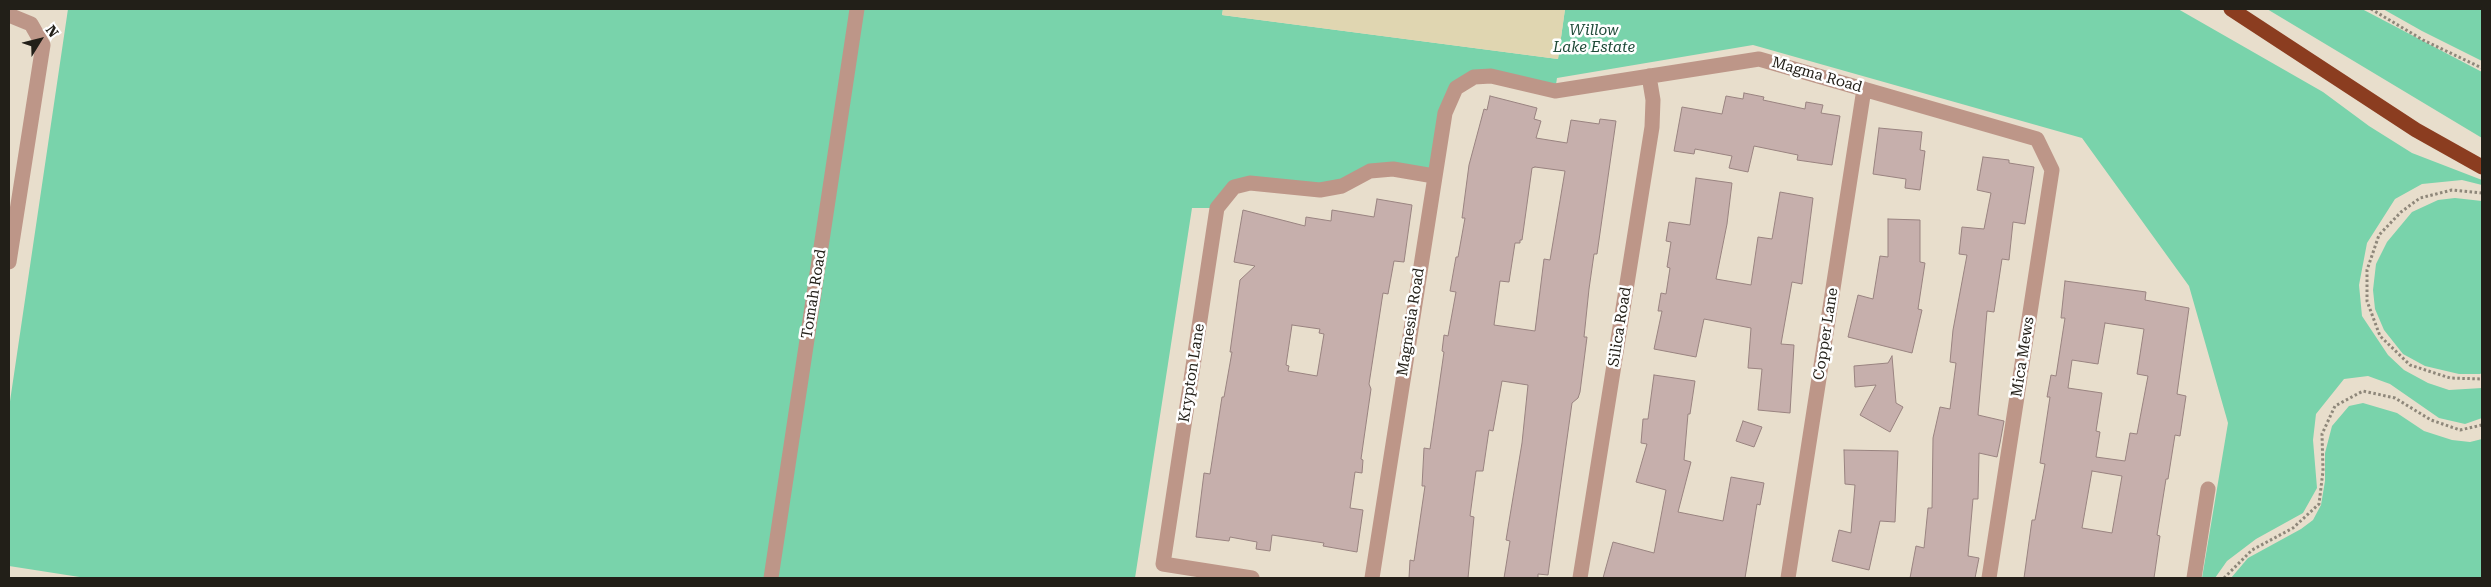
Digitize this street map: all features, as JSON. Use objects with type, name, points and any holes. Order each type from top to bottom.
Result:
[{"type":"highway","points":[[2231,9],[2416,130],[2482,167]]},
{"type":"street","name":"Tomah Road","points":[[771,578],[857,9]]},
{"type":"street","points":[[9,16],[14,15],[31,24],[43,45],[9,262]]},
{"type":"street","name":"Magma Road","points":[[1474,77],[1491,76],[1555,91],[1759,59],[2037,139]]},
{"type":"street","name":"Silica Road","points":[[1580,578],[1652,127],[1653,100],[1650,76]]},
{"type":"street","name":"Magnesia Road","points":[[1372,578],[1445,113],[1456,88],[1474,77]]},
{"type":"street","name":"Copper Lane","points":[[1788,578],[1864,89]]},
{"type":"street","name":"Mica Mews","points":[[1989,578],[2052,170],[2037,139]]},
{"type":"street","name":"Krypton Lane","points":[[1252,578],[1163,564],[1217,208],[1234,187],[1250,183],[1320,190],[1342,186],[1370,171],[1385,170],[1434,176]]},
{"type":"street","points":[[2194,578],[2208,489]]},
{"type":"path","points":[[2371,9],[2423,40],[2482,68]]},
{"type":"path","points":[[2482,193],[2452,190],[2420,198],[2378,235],[2367,270],[2367,301],[2380,336],[2410,365],[2450,378],[2482,379]]},
{"type":"path","points":[[2224,578],[2252,550],[2293,528],[2318,504],[2323,471],[2322,434],[2335,406],[2363,391],[2395,398],[2431,420],[2460,430],[2482,425]]},
{"type":"green space","name":"Willow Lake Estate","points":[[68,9],[1223,9],[1222,15],[1558,59],[1565,9],[2178,9],[2323,92],[2369,126],[2412,153],[2482,180],[2482,185],[2462,180],[2422,184],[2395,199],[2367,243],[2359,285],[2362,316],[2388,355],[2404,370],[2428,383],[2449,390],[2482,388],[2482,418],[2465,424],[2439,418],[2390,384],[2368,376],[2344,379],[2316,414],[2313,440],[2317,488],[2303,513],[2256,539],[2227,561],[2215,578],[2202,578],[2228,423],[2189,286],[2082,138],[1753,45],[1557,78],[1555,91],[1491,76],[1456,88],[1434,176],[1393,169],[1342,186],[1250,183],[1217,208],[1192,208],[1135,578],[86,578],[9,566],[9,408]]},
{"type":"green space","points":[[2267,9],[2362,9],[2482,72],[2482,138]]},
{"type":"green space","points":[[2383,9],[2482,9],[2482,61],[2422,31]]},
{"type":"green space","points":[[2455,198],[2482,201],[2482,373],[2480,374],[2459,374],[2425,366],[2403,354],[2384,330],[2375,309],[2373,290],[2376,264],[2387,242],[2412,212],[2438,200]]},
{"type":"green space","points":[[2363,403],[2397,413],[2424,431],[2452,440],[2470,442],[2482,439],[2482,578],[2231,578],[2248,558],[2301,529],[2313,520],[2321,505],[2325,481],[2325,453],[2332,426],[2349,406]]},
{"type":"sand","points":[[1223,9],[1565,9],[1558,59],[1222,15]]},
{"type":"building","points":[[1744,93],[1764,97],[1763,100],[1805,109],[1806,102],[1823,105],[1821,113],[1840,116],[1832,165],[1797,160],[1798,155],[1754,146],[1748,172],[1729,168],[1732,156],[1695,149],[1694,154],[1674,151],[1682,107],[1722,114],[1726,96],[1743,99]]},
{"type":"building","points":[[1490,96],[1537,108],[1534,119],[1541,121],[1536,138],[1567,143],[1571,120],[1599,124],[1600,119],[1616,121],[1597,254],[1594,254],[1589,289],[1584,337],[1587,337],[1580,392],[1578,398],[1572,403],[1548,575],[1538,574],[1538,578],[1504,578],[1510,541],[1506,540],[1522,443],[1528,385],[1502,381],[1493,431],[1489,430],[1483,471],[1476,471],[1470,516],[1474,517],[1468,578],[1409,578],[1410,560],[1414,561],[1425,486],[1422,486],[1424,448],[1430,449],[1444,352],[1442,351],[1444,335],[1448,336],[1456,292],[1450,291],[1465,218],[1462,218],[1469,165],[1484,109],[1487,110]],"holes":[[[1532,168],[1565,171],[1550,260],[1544,259],[1535,331],[1494,325],[1500,281],[1509,282],[1515,243],[1520,243],[1520,240],[1522,240]]]},
{"type":"building","points":[[1879,128],[1922,132],[1920,150],[1925,151],[1920,190],[1905,188],[1906,179],[1873,174]]},
{"type":"building","points":[[1983,157],[2009,160],[2009,163],[2034,167],[2025,224],[2013,222],[2009,260],[2002,259],[1994,312],[1987,311],[1978,415],[2004,421],[1997,457],[1979,453],[1978,499],[1973,499],[1968,556],[1979,558],[1975,578],[1910,578],[1916,546],[1924,548],[1928,508],[1932,508],[1933,438],[1940,407],[1950,409],[1956,363],[1950,362],[1953,330],[1967,255],[1959,254],[1962,227],[1984,229],[1991,193],[1977,190]]},
{"type":"building","points":[[1696,178],[1732,183],[1727,224],[1716,279],[1751,285],[1758,237],[1772,239],[1780,192],[1813,198],[1802,284],[1792,282],[1781,344],[1794,345],[1790,413],[1758,410],[1762,369],[1748,368],[1751,328],[1704,319],[1696,357],[1654,349],[1662,311],[1658,311],[1661,293],[1666,294],[1670,268],[1667,267],[1671,242],[1666,241],[1669,222],[1690,225]]},
{"type":"building","points":[[1377,199],[1412,205],[1404,262],[1394,261],[1388,294],[1383,293],[1369,384],[1371,389],[1361,459],[1363,460],[1362,473],[1355,472],[1350,508],[1363,510],[1357,552],[1323,546],[1324,543],[1272,535],[1270,551],[1256,549],[1257,542],[1230,537],[1229,541],[1196,537],[1204,473],[1210,474],[1222,397],[1224,397],[1232,352],[1230,352],[1240,280],[1255,266],[1234,262],[1243,210],[1305,226],[1306,217],[1331,221],[1332,210],[1374,217]],"holes":[[[1292,325],[1320,329],[1319,333],[1324,334],[1317,376],[1288,371],[1289,366],[1286,365]]]},
{"type":"building","points":[[1888,219],[1920,220],[1920,262],[1925,263],[1918,309],[1922,310],[1912,353],[1848,337],[1858,295],[1873,299],[1880,256],[1888,257]]},
{"type":"building","points":[[2065,281],[2146,292],[2145,300],[2189,308],[2177,394],[2186,396],[2180,436],[2175,435],[2168,479],[2166,479],[2157,535],[2160,536],[2154,578],[2024,578],[2032,520],[2035,520],[2045,464],[2040,463],[2050,397],[2047,397],[2051,375],[2056,376],[2065,318],[2061,318]],"holes":[[[2105,323],[2144,329],[2137,374],[2148,376],[2137,434],[2130,433],[2125,461],[2096,457],[2100,432],[2096,431],[2102,393],[2068,388],[2072,360],[2098,364]],[[2092,471],[2122,476],[2112,533],[2082,528]]]},
{"type":"building","points":[[1892,356],[1896,403],[1903,407],[1890,432],[1860,415],[1876,385],[1855,387],[1854,366],[1888,363]]},
{"type":"building","points":[[1654,375],[1695,381],[1690,414],[1688,414],[1684,460],[1691,462],[1678,512],[1723,521],[1731,477],[1764,483],[1760,505],[1757,504],[1745,578],[1603,578],[1613,542],[1654,553],[1666,490],[1636,482],[1647,444],[1641,443],[1643,419],[1648,419]]},
{"type":"building","points":[[1743,421],[1762,427],[1754,447],[1736,441]]},
{"type":"building","points":[[1844,450],[1898,451],[1895,522],[1880,521],[1869,570],[1832,561],[1839,530],[1851,533],[1855,485],[1845,484]]}]
